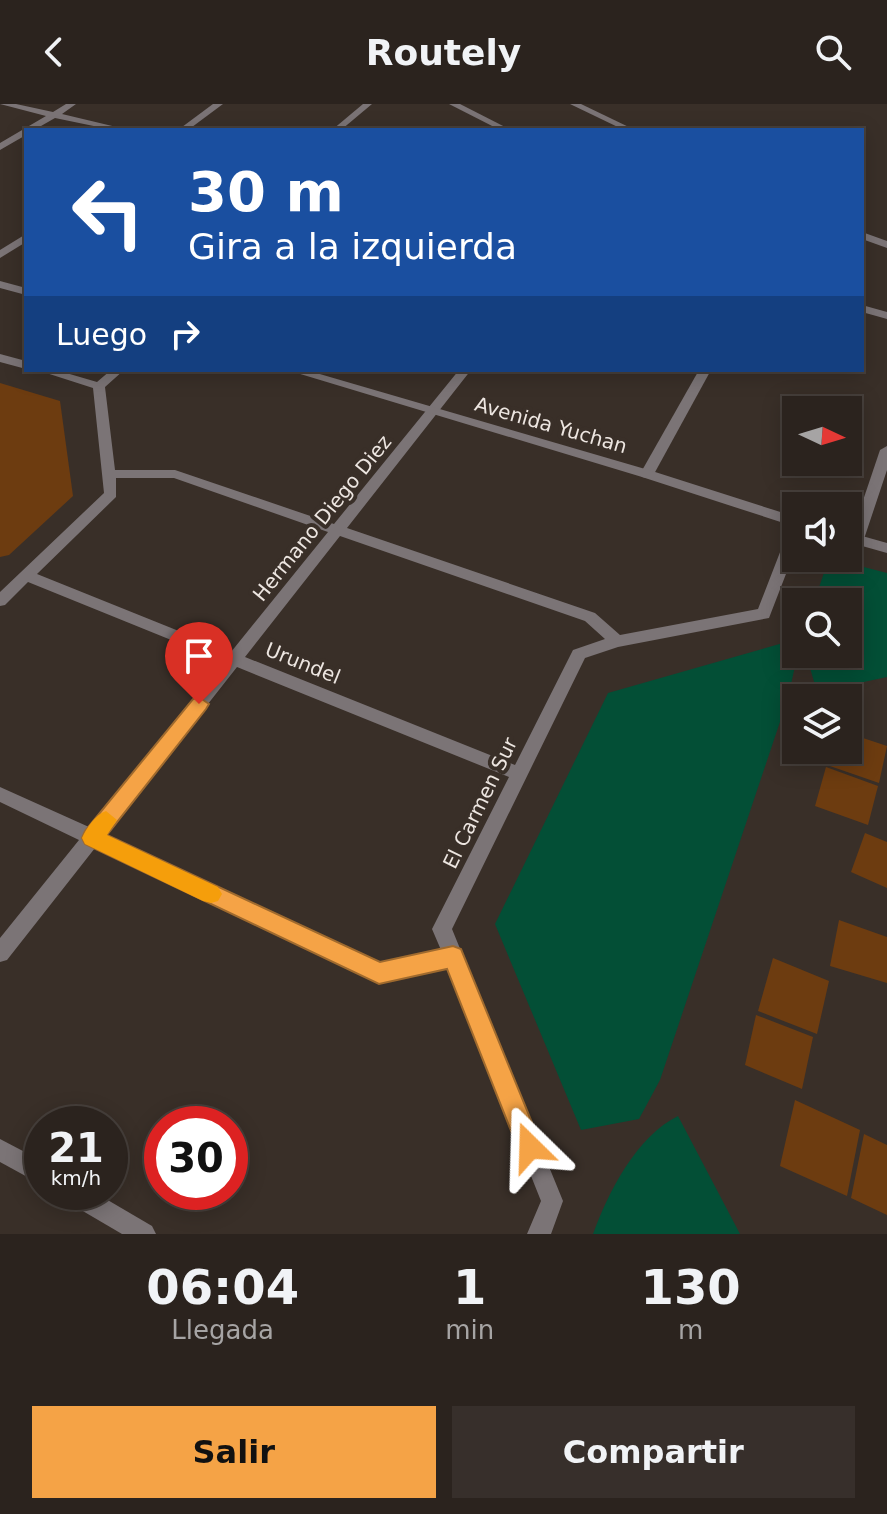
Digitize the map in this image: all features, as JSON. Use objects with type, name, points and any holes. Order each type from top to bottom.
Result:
[{"type":"street","points":[[4,104],[116,128]]},
{"type":"street","points":[[31,128],[72,104]]},
{"type":"street","points":[[185,128],[219,104]]},
{"type":"street","points":[[338,128],[368,104]]},
{"type":"street","points":[[453,104],[499,128]]},
{"type":"street","points":[[574,104],[627,128]]},
{"type":"street","points":[[0,147],[24,132]]},
{"type":"street","points":[[864,236],[887,245]]},
{"type":"street","points":[[0,255],[24,238]]},
{"type":"street","points":[[0,284],[24,291]]},
{"type":"street","points":[[864,309],[887,316]]},
{"type":"street","points":[[0,358],[24,364]]},
{"type":"street","points":[[50,372],[99,386]]},
{"type":"street","points":[[99,386],[116,372]]},
{"type":"street","name":"Avenida Yuchan","points":[[300,372],[647,474],[782,517]]},
{"type":"street","name":"Hermano Diego Diez","points":[[0,953],[463,372]]},
{"type":"street","points":[[647,474],[704,372]]},
{"type":"street","points":[[0,601],[111,494],[99,386]]},
{"type":"street","points":[[862,513],[887,450]]},
{"type":"street","points":[[109,474],[175,474],[590,617],[617,641]]},
{"type":"street","points":[[862,541],[887,548]]},
{"type":"street","name":"El Carmen Sur","points":[[539,1234],[552,1201],[442,929],[579,654],[617,641],[764,614],[782,566]]},
{"type":"street","name":"Urundel","points":[[27,576],[519,774]]},
{"type":"street","points":[[0,794],[379,973],[453,957]]},
{"type":"street","points":[[0,1150],[24,1164]]},
{"type":"street","points":[[103,1210],[144,1234]]},
{"type":"green space","points":[[862,567],[887,573],[887,677],[854,684],[815,684],[810,668],[862,668],[862,588],[819,588],[824,572],[862,572]]},
{"type":"green space","points":[[782,643],[782,668],[795,668],[791,684],[782,684],[782,716],[660,1080],[639,1119],[581,1130],[495,924],[608,693]]},
{"type":"green space","points":[[678,1116],[740,1234],[593,1234],[616,1183],[637,1151],[663,1125]]},
{"type":"building","points":[[0,383],[60,401],[73,496],[9,555],[0,557]]},
{"type":"building","points":[[862,738],[887,746],[879,783],[827,765],[862,764]]},
{"type":"building","points":[[826,767],[878,786],[868,825],[815,806]]},
{"type":"building","points":[[865,833],[887,842],[887,888],[851,872]]},
{"type":"building","points":[[839,920],[887,937],[887,983],[830,966]]},
{"type":"building","points":[[773,958],[829,981],[817,1034],[758,1011]]},
{"type":"building","points":[[756,1015],[813,1037],[802,1089],[745,1065]]},
{"type":"building","points":[[795,1100],[860,1130],[847,1196],[780,1166]]},
{"type":"building","points":[[864,1134],[887,1145],[887,1215],[851,1198]]},
{"type":"slow traffic","points":[[106,820],[92,838],[211,894]]},
{"type":"route","points":[[199,704],[92,838],[379,973],[453,957],[530,1147]]}]
